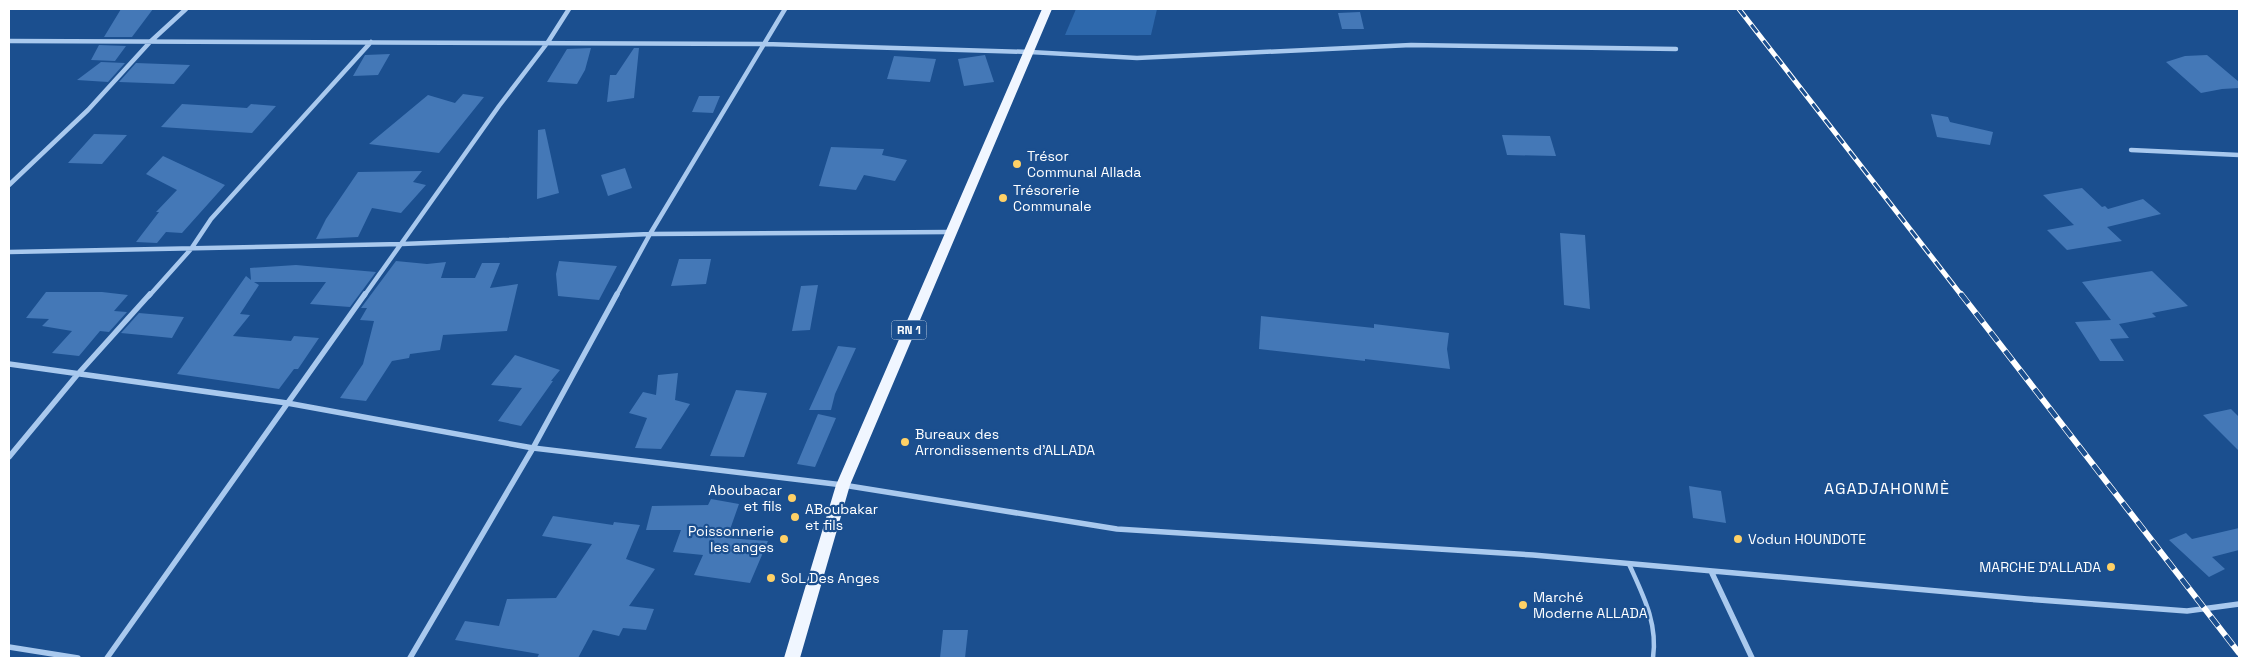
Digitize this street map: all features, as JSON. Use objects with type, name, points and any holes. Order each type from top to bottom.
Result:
[{"type":"main road","name":"RN 1","points":[[792,658],[843,485],[1047,9]]},
{"type":"street","points":[[9,185],[88,110],[150,42],[186,9]]},
{"type":"street","points":[[107,658],[286,403],[402,244],[499,106],[548,42],[569,9]]},
{"type":"street","points":[[410,658],[534,448],[650,234],[785,9]]},
{"type":"street","points":[[9,40],[765,44],[1030,52],[1137,58],[1411,45],[1676,49]]},
{"type":"street","points":[[9,457],[77,375],[191,248],[212,220],[371,42]]},
{"type":"street","points":[[2131,150],[2239,155]]},
{"type":"street","points":[[9,252],[402,244],[650,234],[951,232]]},
{"type":"street","points":[[9,364],[286,403],[534,448],[843,485],[1117,529],[1533,555],[2027,599],[2187,611],[2239,604]]},
{"type":"street","points":[[1711,571],[1752,658]]},
{"type":"street","points":[[9,648],[78,658]]},
{"type":"lane","points":[[1628,564],[1652,613],[1656,648],[1654,658]]},
{"type":"shaded area","points":[[1076,9],[1157,9],[1151,35],[1065,35]]},
{"type":"building","points":[[121,9],[153,9],[132,37],[104,37]]},
{"type":"building","points":[[1360,12],[1364,29],[1342,29],[1338,13]]},
{"type":"building","points":[[99,45],[126,46],[115,61],[91,60]]},
{"type":"building","points":[[591,48],[585,70],[577,84],[547,82],[567,49]]},
{"type":"building","points":[[634,48],[639,48],[634,98],[607,102],[610,75],[616,75]]},
{"type":"building","points":[[390,54],[378,75],[353,76],[365,55]]},
{"type":"building","points":[[985,55],[994,82],[964,86],[958,59]]},
{"type":"building","points":[[2207,55],[2239,82],[2239,88],[2201,93],[2166,62],[2185,56]]},
{"type":"building","points":[[894,56],[936,59],[930,82],[887,79]]},
{"type":"building","points":[[101,62],[125,63],[108,82],[77,80]]},
{"type":"building","points":[[136,63],[190,65],[174,84],[119,82]]},
{"type":"building","points":[[463,94],[484,97],[439,153],[369,144],[428,95],[455,103]]},
{"type":"building","points":[[699,96],[720,96],[713,113],[692,112]]},
{"type":"building","points":[[182,104],[247,108],[251,104],[276,106],[252,133],[161,127]]},
{"type":"building","points":[[1931,114],[1948,117],[1950,122],[1993,132],[1990,145],[1937,137]]},
{"type":"building","points":[[545,129],[559,193],[537,199],[538,130]]},
{"type":"building","points":[[94,134],[127,135],[102,164],[68,163]]},
{"type":"building","points":[[1502,135],[1550,136],[1556,156],[1507,155]]},
{"type":"building","points":[[831,147],[884,149],[882,155],[907,160],[895,181],[864,175],[856,190],[819,186]]},
{"type":"building","points":[[163,156],[225,185],[182,233],[166,232],[157,243],[136,242],[159,212],[156,212],[177,190],[146,174]]},
{"type":"building","points":[[625,168],[632,188],[608,196],[601,175]]},
{"type":"building","points":[[422,171],[413,182],[426,185],[401,213],[372,208],[358,237],[316,239],[326,219],[358,172]]},
{"type":"building","points":[[2082,188],[2102,207],[2105,206],[2108,209],[2143,199],[2161,214],[2107,227],[2122,241],[2067,250],[2047,230],[2074,225],[2043,195]]},
{"type":"building","points":[[1560,233],[1585,235],[1590,309],[1564,305]]},
{"type":"building","points":[[679,259],[711,259],[706,284],[671,286]]},
{"type":"building","points":[[396,261],[427,264],[446,262],[441,278],[475,278],[482,263],[500,263],[490,288],[518,284],[507,331],[443,335],[440,350],[410,354],[409,358],[392,361],[366,401],[340,398],[363,364],[374,321],[360,320],[367,308],[361,308]]},
{"type":"building","points":[[559,261],[617,266],[599,300],[558,296],[556,274]]},
{"type":"building","points":[[296,265],[376,272],[350,307],[310,304],[326,282],[254,282],[259,285],[240,314],[250,315],[233,336],[291,341],[294,336],[319,338],[298,369],[294,369],[279,389],[177,374],[246,276],[251,280],[250,268]]},
{"type":"building","points":[[2152,271],[2188,306],[2152,313],[2156,317],[2119,324],[2129,338],[2110,339],[2124,361],[2100,361],[2075,322],[2111,320],[2082,282]]},
{"type":"building","points":[[818,285],[810,330],[792,331],[801,286]]},
{"type":"building","points":[[46,292],[102,292],[128,295],[114,311],[127,312],[109,332],[100,331],[79,356],[52,353],[72,331],[42,326],[49,319],[26,318]]},
{"type":"building","points":[[139,313],[184,317],[172,338],[121,333]]},
{"type":"building","points":[[1261,316],[1374,328],[1374,324],[1449,333],[1447,349],[1450,369],[1259,349]]},
{"type":"building","points":[[838,346],[856,348],[835,394],[831,410],[809,410]]},
{"type":"building","points":[[515,355],[560,370],[521,426],[498,421],[522,388],[491,385]]},
{"type":"building","points":[[678,373],[675,400],[690,404],[661,449],[635,448],[647,418],[629,413],[643,392],[656,395],[658,375]]},
{"type":"building","points":[[736,390],[767,393],[744,457],[710,456]]},
{"type":"building","points":[[2231,409],[2239,417],[2239,451],[2203,415]]},
{"type":"building","points":[[818,414],[836,418],[815,467],[797,464]]},
{"type":"building","points":[[1689,486],[1721,491],[1726,523],[1693,518]]},
{"type":"building","points":[[711,499],[739,504],[727,538],[768,541],[750,583],[694,575],[703,555],[673,552],[681,530],[646,530],[652,506],[708,505]]},
{"type":"building","points":[[553,516],[613,525],[614,522],[640,525],[626,559],[655,569],[629,606],[654,609],[646,630],[623,628],[619,636],[593,630],[578,658],[537,658],[539,654],[455,640],[465,621],[499,626],[507,599],[556,598],[592,544],[542,536]]},
{"type":"building","points":[[2239,528],[2239,550],[2212,557],[2225,569],[2209,577],[2169,540],[2186,533],[2192,539]]},
{"type":"building","points":[[943,630],[968,630],[965,658],[940,658]]},
{"type":"railway","points":[[1739,9],[1962,296]]},
{"type":"railway","points":[[1961,294],[2239,653]]},
{"type":"place","name":"Trésor Communal Allada","points":[[1017,164]]},
{"type":"place","name":"Trésorerie Communale","points":[[1003,198]]},
{"type":"place","name":"Bureaux des Arrondissements d'ALLADA","points":[[905,442]]},
{"type":"place","name":"Aboubacar et fils","points":[[792,498]]},
{"type":"place","name":"ABoubakar et fils","points":[[795,517]]},
{"type":"place","name":"Poissonnerie les anges","points":[[784,539]]},
{"type":"place","name":"Vodun HOUNDOTE","points":[[1738,539]]},
{"type":"place","name":"MARCHE D'ALLADA","points":[[2111,567]]},
{"type":"place","name":"SoL Des Anges","points":[[771,578]]},
{"type":"place","name":"Marché Moderne ALLADA","points":[[1523,605]]},
{"type":"district","name":"AGADJAHONMÈ","points":[[1887,488]]}]
